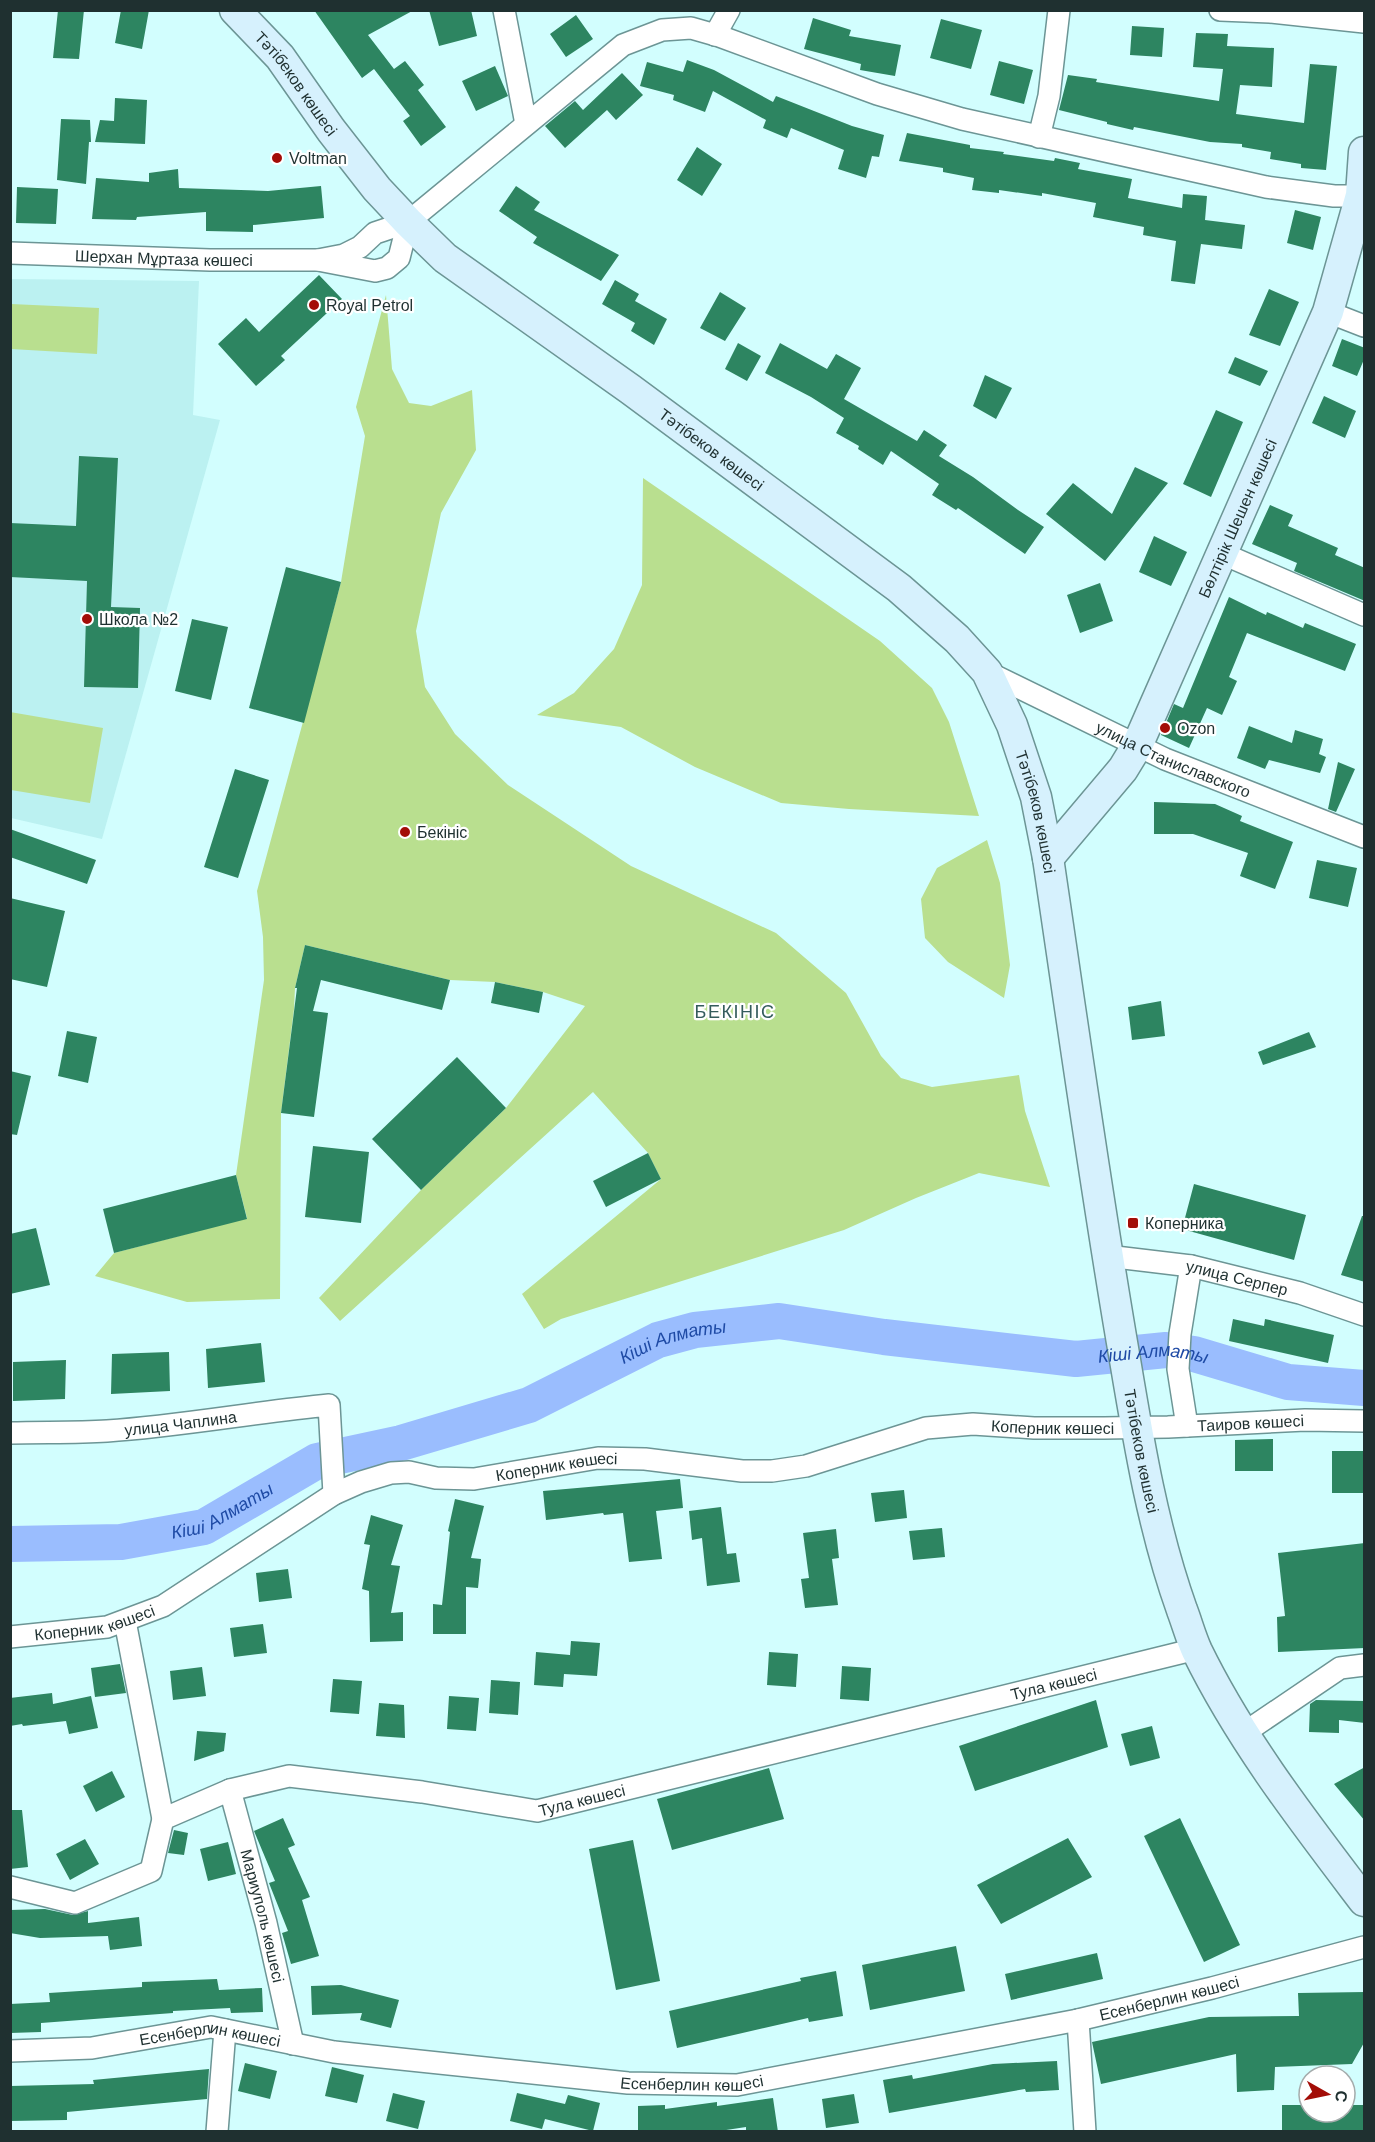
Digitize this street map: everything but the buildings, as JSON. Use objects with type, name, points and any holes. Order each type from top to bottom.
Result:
[{"type":"main road","name":"Тәтібеков көшесі","points":[[235,10],[280,57],[370,180],[445,258],[630,389],[899,588],[957,639],[987,672],[1012,725],[1036,797],[1048,858],[1107,1256],[1136,1428],[1160,1538],[1174,1586],[1196,1649],[1222,1698],[1280,1786],[1365,1901]]},
{"type":"main road","name":"Бөлтірік Шешен көшесі","points":[[1048,858],[1122,769],[1137,746],[1328,312],[1363,195],[1365,152]]},
{"type":"street","points":[[504,10],[526,124]]},
{"type":"street","points":[[715,35],[729,10]]},
{"type":"street","points":[[1039,137],[1049,96],[1059,10]]},
{"type":"street","points":[[1220,10],[1270,12],[1365,22]]},
{"type":"street","points":[[318,260],[344,255],[360,247],[375,233],[408,222],[623,45],[662,30],[692,28],[877,94],[962,119],[1266,187],[1334,196],[1363,195]]},
{"type":"street","points":[[318,260],[375,271],[387,268],[399,258],[408,222]]},
{"type":"street","name":"Шерхан Мұртаза көшесі","points":[[10,253],[210,260],[318,260]]},
{"type":"street","points":[[1328,312],[1365,326]]},
{"type":"street","points":[[1221,553],[1365,615]]},
{"type":"street","name":"улица Станиславского","points":[[987,672],[1137,746],[1365,837]]},
{"type":"street","name":"улица Серпер","points":[[1107,1256],[1191,1266],[1300,1293],[1365,1315]]},
{"type":"street","points":[[1187,1426],[1178,1369],[1180,1334],[1191,1266]]},
{"type":"street","name":"улица Чаплина","points":[[10,1433],[105,1431],[200,1422],[270,1410],[329,1405],[334,1494]]},
{"type":"street","name":"Таиров көшесі","points":[[1136,1428],[1305,1420],[1365,1421]]},
{"type":"street","name":"Коперник көшесі","points":[[10,1637],[107,1627],[163,1606],[334,1494],[361,1482],[391,1473],[409,1472],[436,1478],[474,1479],[598,1458],[645,1459],[742,1471],[772,1471],[806,1466],[926,1428],[973,1424],[1034,1428],[1136,1428]]},
{"type":"street","points":[[10,1887],[75,1904],[151,1871],[163,1819],[124,1621]]},
{"type":"street","name":"Тула көшесі","points":[[163,1819],[230,1790],[289,1776],[422,1792],[537,1810],[1196,1649]]},
{"type":"street","points":[[1244,1732],[1340,1668],[1365,1665]]},
{"type":"street","name":"Мариуполь көшесі","points":[[230,1790],[266,1923],[293,2044]]},
{"type":"street","name":"Есенберлин көшесі","points":[[10,2051],[92,2048],[211,2027],[334,2052],[628,2083],[736,2085],[1078,2020],[1212,1988],[1365,1947]]},
{"type":"street","points":[[1078,2020],[1085,2132]]},
{"type":"street","points":[[217,2132],[225,2030]]},
{"type":"shaded area","name":"Школа №2","points":[[11,279],[199,281],[193,415],[220,420],[102,839],[11,818]]},
{"type":"green space","points":[[386,295],[392,369],[409,403],[431,406],[472,390],[476,450],[441,513],[416,631],[425,687],[455,734],[508,785],[631,866],[776,933],[846,993],[881,1056],[901,1078],[932,1087],[1019,1075],[1025,1111],[1050,1187],[979,1173],[844,1230],[561,1319],[544,1329],[522,1294],[661,1179],[648,1153],[593,1092],[340,1321],[319,1298],[421,1190],[506,1108],[585,1006],[543,992],[495,982],[450,980],[305,945],[295,988],[281,1113],[280,1299],[187,1302],[95,1276],[114,1253],[247,1218],[236,1175],[264,980],[263,937],[257,891],[341,582],[365,436],[356,407]]},
{"type":"green space","points":[[11,304],[99,308],[97,354],[11,349]]},
{"type":"green space","points":[[643,478],[880,641],[932,688],[949,722],[979,816],[781,803],[695,767],[621,727],[537,715],[574,693],[614,649],[642,585]]},
{"type":"green space","points":[[10,712],[103,728],[90,803],[11,790]]},
{"type":"green space","points":[[987,840],[1000,883],[1010,965],[1004,998],[948,962],[925,938],[921,899],[937,868]]},
{"type":"waterway","name":"Кіші Алматы","points":[[10,1544],[121,1542],[204,1527],[317,1461],[401,1443],[529,1405],[658,1340],[695,1330],[779,1321],[884,1337],[1076,1359],[1166,1350],[1194,1354],[1288,1382],[1364,1388]]},
{"type":"place","name":"Voltman","points":[[277,158]]},
{"type":"place","name":"Royal Petrol","points":[[314,305]]},
{"type":"place","name":"Школа №2","points":[[87,619]]},
{"type":"place","name":"Ozon","points":[[1165,728]]},
{"type":"place","name":"Бекініс","points":[[405,832]]},
{"type":"place","name":"Коперника","points":[[1133,1223]]},
{"type":"district","name":"БЕКІНІС","points":[[735,1012]]}]
